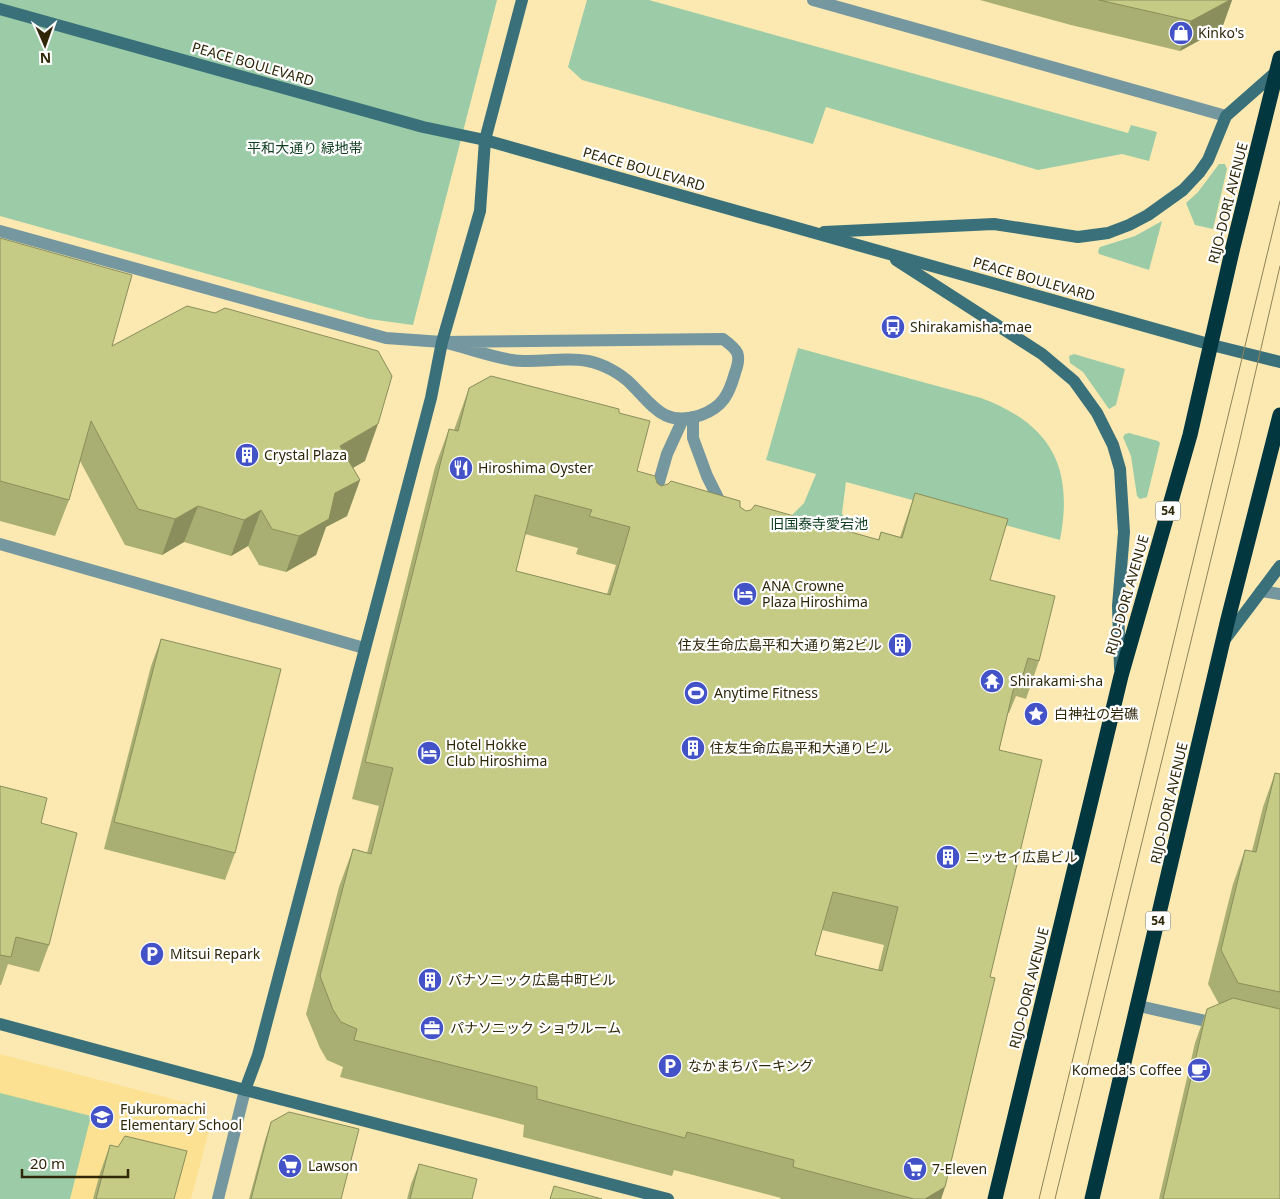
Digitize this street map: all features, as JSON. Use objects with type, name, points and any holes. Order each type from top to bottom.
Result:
[{"type":"highway","name":"RIJO-DORI AVENUE","points":[[995,1199],[1121,676],[1190,435],[1233,247],[1278,65]]},
{"type":"highway","name":"RIJO-DORI AVENUE","points":[[1092,1199],[1139,1006],[1223,642],[1280,415]]},
{"type":"street","points":[[218,1199],[245,1090],[258,1055],[431,398],[442,342],[480,212],[485,140],[522,0]]},
{"type":"street","points":[[812,0],[1226,116]]},
{"type":"street","name":"PEACE BOULEVARD","points":[[0,9],[422,127],[485,140],[1212,345],[1280,362]]},
{"type":"street","points":[[814,233],[994,224],[1078,237],[1108,233],[1130,225],[1148,215],[1183,190],[1208,160],[1226,116],[1278,65]]},
{"type":"street","points":[[0,231],[386,338],[442,342],[723,339],[736,349],[739,360],[727,396],[714,410],[688,418],[667,416],[650,406],[630,383],[617,373],[588,361],[513,360],[442,342]]},
{"type":"street","points":[[886,253],[1042,354],[1074,382],[1097,413],[1113,445],[1120,469],[1124,532],[1118,606],[1121,676]]},
{"type":"street","points":[[652,507],[666,454],[688,418]]},
{"type":"street","points":[[688,418],[707,476],[726,516]]},
{"type":"street","points":[[0,544],[364,648]]},
{"type":"street","points":[[1223,642],[1280,566]]},
{"type":"street","points":[[1261,591],[1280,594]]},
{"type":"street","points":[[1139,1006],[1232,1027]]},
{"type":"street","points":[[0,1024],[245,1090],[668,1199]]},
{"type":"shaded area","name":"Fukuromachi Elementary School","points":[[0,1054],[199,1106],[210,1127],[191,1199],[0,1199]]},
{"type":"green space","name":"平和大通り 緑地帯","points":[[0,0],[497,0],[413,325],[369,319],[0,216]]},
{"type":"green space","points":[[587,0],[649,0],[1128,133],[1131,125],[1157,132],[1149,161],[1122,154],[1038,170],[826,107],[813,144],[582,80],[568,67]]},
{"type":"green space","points":[[1219,164],[1225,164],[1227,169],[1213,229],[1195,225],[1186,203],[1198,192]]},
{"type":"green space","points":[[1162,221],[1149,270],[1099,254],[1100,247],[1135,236]]},
{"type":"green space","name":"旧国泰寺愛宕池","points":[[798,348],[981,398],[1025,421],[1040,435],[1052,451],[1060,470],[1063,491],[1063,514],[1060,540],[846,482],[842,513],[851,535],[792,531],[792,515],[804,503],[816,474],[766,460]]},
{"type":"green space","points":[[1074,354],[1125,369],[1116,405],[1109,409],[1083,372],[1070,363],[1069,356]]},
{"type":"green space","points":[[1129,433],[1160,443],[1147,497],[1140,499],[1137,496],[1131,456],[1123,437]]},
{"type":"green space","points":[[0,1093],[91,1116],[70,1199],[0,1199]]},
{"type":"building","points":[[1099,0],[1230,0],[1191,21]]},
{"type":"building","points":[[0,238],[132,275],[112,346],[187,306],[215,313],[225,308],[378,351],[392,376],[378,424],[340,446],[360,480],[335,493],[329,519],[299,536],[272,529],[261,510],[244,520],[198,506],[175,519],[138,509],[91,421],[69,500],[0,481]]},
{"type":"building","points":[[491,376],[619,409],[619,413],[650,421],[637,471],[655,476],[657,483],[661,486],[671,481],[740,501],[740,507],[746,511],[751,510],[755,505],[879,540],[881,532],[902,538],[915,493],[1008,519],[990,580],[1055,596],[1039,661],[1028,658],[1023,675],[1017,674],[999,750],[1042,760],[990,977],[995,978],[945,1187],[925,1199],[914,1199],[793,1167],[794,1160],[687,1132],[685,1138],[537,1099],[537,1087],[354,1040],[357,1029],[341,1022],[333,1010],[320,976],[353,849],[371,854],[393,768],[365,762],[449,429],[458,431],[469,388]],"holes":[[[535,495],[592,510],[589,516],[630,527],[610,595],[516,571]],[[833,892],[898,907],[882,971],[815,955]]]},
{"type":"building","points":[[161,639],[281,669],[235,853],[114,822]]},
{"type":"building","points":[[1275,773],[1280,774],[1280,992],[1238,983],[1221,950],[1245,850],[1256,852]]},
{"type":"building","points":[[0,786],[47,798],[41,823],[77,833],[49,945],[16,937],[11,957],[0,955]]},
{"type":"building","points":[[1233,998],[1280,1009],[1280,1199],[1163,1199],[1207,1009]]},
{"type":"building","points":[[289,1112],[359,1129],[341,1199],[251,1199],[271,1122]]},
{"type":"building","points":[[125,1136],[187,1151],[174,1199],[96,1199],[110,1145],[118,1147]]},
{"type":"building","points":[[419,1164],[477,1179],[472,1199],[410,1199]]},
{"type":"building","points":[[554,1186],[602,1199],[550,1199]]},
{"type":"tram line","points":[[1039,1199],[1280,201]]},
{"type":"tram line","points":[[1055,1199],[1238,448],[1280,266]]},
{"type":"place","name":"Kinko's","points":[[1181,33]]},
{"type":"place","name":"Shirakamisha-mae","points":[[893,327]]},
{"type":"place","name":"Crystal Plaza","points":[[247,455]]},
{"type":"place","name":"Hiroshima Oyster","points":[[461,468]]},
{"type":"place","name":"ANA Crowne Plaza Hiroshima","points":[[745,594]]},
{"type":"place","name":"住友生命広島平和大通り第2ビル","points":[[900,645]]},
{"type":"place","name":"Shirakami-sha","points":[[992,681]]},
{"type":"place","name":"Anytime Fitness","points":[[696,693]]},
{"type":"place","name":"白神社の岩礁","points":[[1036,714]]},
{"type":"place","name":"住友生命広島平和大通りビル","points":[[693,748]]},
{"type":"place","name":"Hotel Hokke Club Hiroshima","points":[[429,753]]},
{"type":"place","name":"ニッセイ広島ビル","points":[[948,857]]},
{"type":"place","name":"Mitsui Repark","points":[[152,954]]},
{"type":"place","name":"パナソニック広島中町ビル","points":[[430,980]]},
{"type":"place","name":"パナソニック ショウルーム","points":[[432,1028]]},
{"type":"place","name":"なかまちパーキング","points":[[670,1066]]},
{"type":"place","name":"Komeda's Coffee","points":[[1199,1070]]},
{"type":"place","name":"Fukuromachi Elementary School","points":[[102,1117]]},
{"type":"place","name":"Lawson","points":[[290,1166]]},
{"type":"place","name":"7-Eleven","points":[[915,1169]]}]
